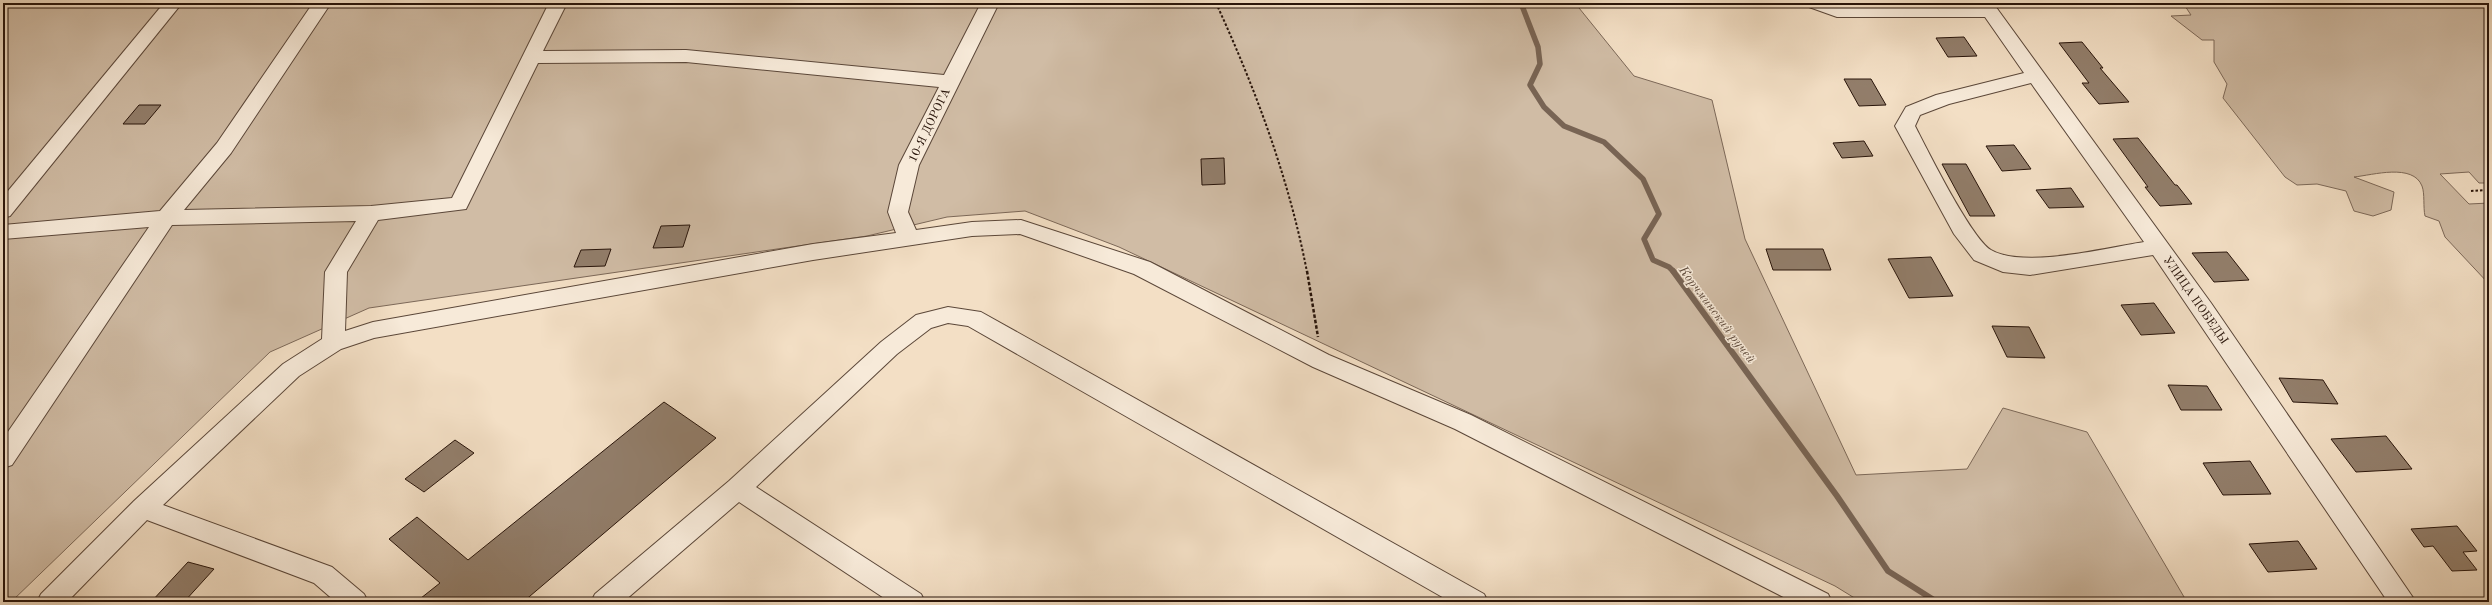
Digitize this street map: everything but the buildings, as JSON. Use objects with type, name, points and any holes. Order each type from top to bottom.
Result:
[{"type":"street","points":[[3,211],[173,3]]},
{"type":"street","points":[[3,458],[166,218],[224,148],[322,3]]},
{"type":"street","points":[[3,232],[166,218],[371,214],[460,204],[558,3]]},
{"type":"street","name":"10-Я ДОРОГА","points":[[908,237],[898,212],[909,165],[990,3]]},
{"type":"street","points":[[1816,3],[1837,12],[1853,13],[1987,7]]},
{"type":"street","name":"УЛИЦА ПОБЕДЫ","points":[[1987,7],[2326,486],[2403,602]]},
{"type":"street","points":[[532,57],[686,56],[950,82]]},
{"type":"street","points":[[2035,76],[1943,99],[1913,111],[1905,126],[1961,229],[1982,255],[2004,264],[2030,267],[2158,247]]},
{"type":"street","points":[[333,343],[336,272],[371,214]]},
{"type":"street","points":[[50,602],[143,508],[291,370],[333,343],[373,330],[813,252],[908,237],[972,230],[1021,227],[1142,268],[1321,361],[1463,422],[1819,602]]},
{"type":"street","points":[[604,602],[738,488],[889,348],[924,321],[948,315],[973,318],[1475,602]]},
{"type":"street","points":[[738,488],[912,602]]},
{"type":"street","points":[[143,508],[323,575],[350,601]]},
{"type":"path","points":[[1216,3],[1228,28],[1263,117],[1289,194],[1311,283],[1321,361]]},
{"type":"path","points":[[2471,191],[2489,190]]},
{"type":"shaded area","points":[[3,3],[1575,3],[1634,76],[1712,100],[1745,239],[1856,475],[1967,469],[2003,408],[2087,432],[2187,602],[1861,602],[1835,586],[1119,247],[1025,211],[947,217],[867,236],[369,308],[270,352],[11,602],[3,602]]},
{"type":"shaded area","points":[[2183,3],[2489,3],[2489,183],[2479,183],[2469,172],[2440,174],[2469,204],[2489,203],[2489,284],[2445,237],[2439,221],[2425,216],[2422,186],[2417,179],[2410,175],[2392,172],[2354,177],[2394,192],[2391,210],[2373,216],[2354,211],[2346,191],[2317,184],[2297,185],[2285,177],[2223,98],[2227,84],[2214,62],[2214,40],[2202,40],[2171,16],[2191,15]]},
{"type":"waterway","name":"Корчминский ручей","points":[[1521,3],[1538,47],[1540,64],[1530,85],[1544,107],[1564,126],[1604,142],[1643,179],[1659,214],[1644,239],[1653,260],[1669,267],[1673,271]]},
{"type":"waterway","name":"Корчминский ручей","points":[[1673,271],[1837,496],[1888,571],[1937,602]]}]
